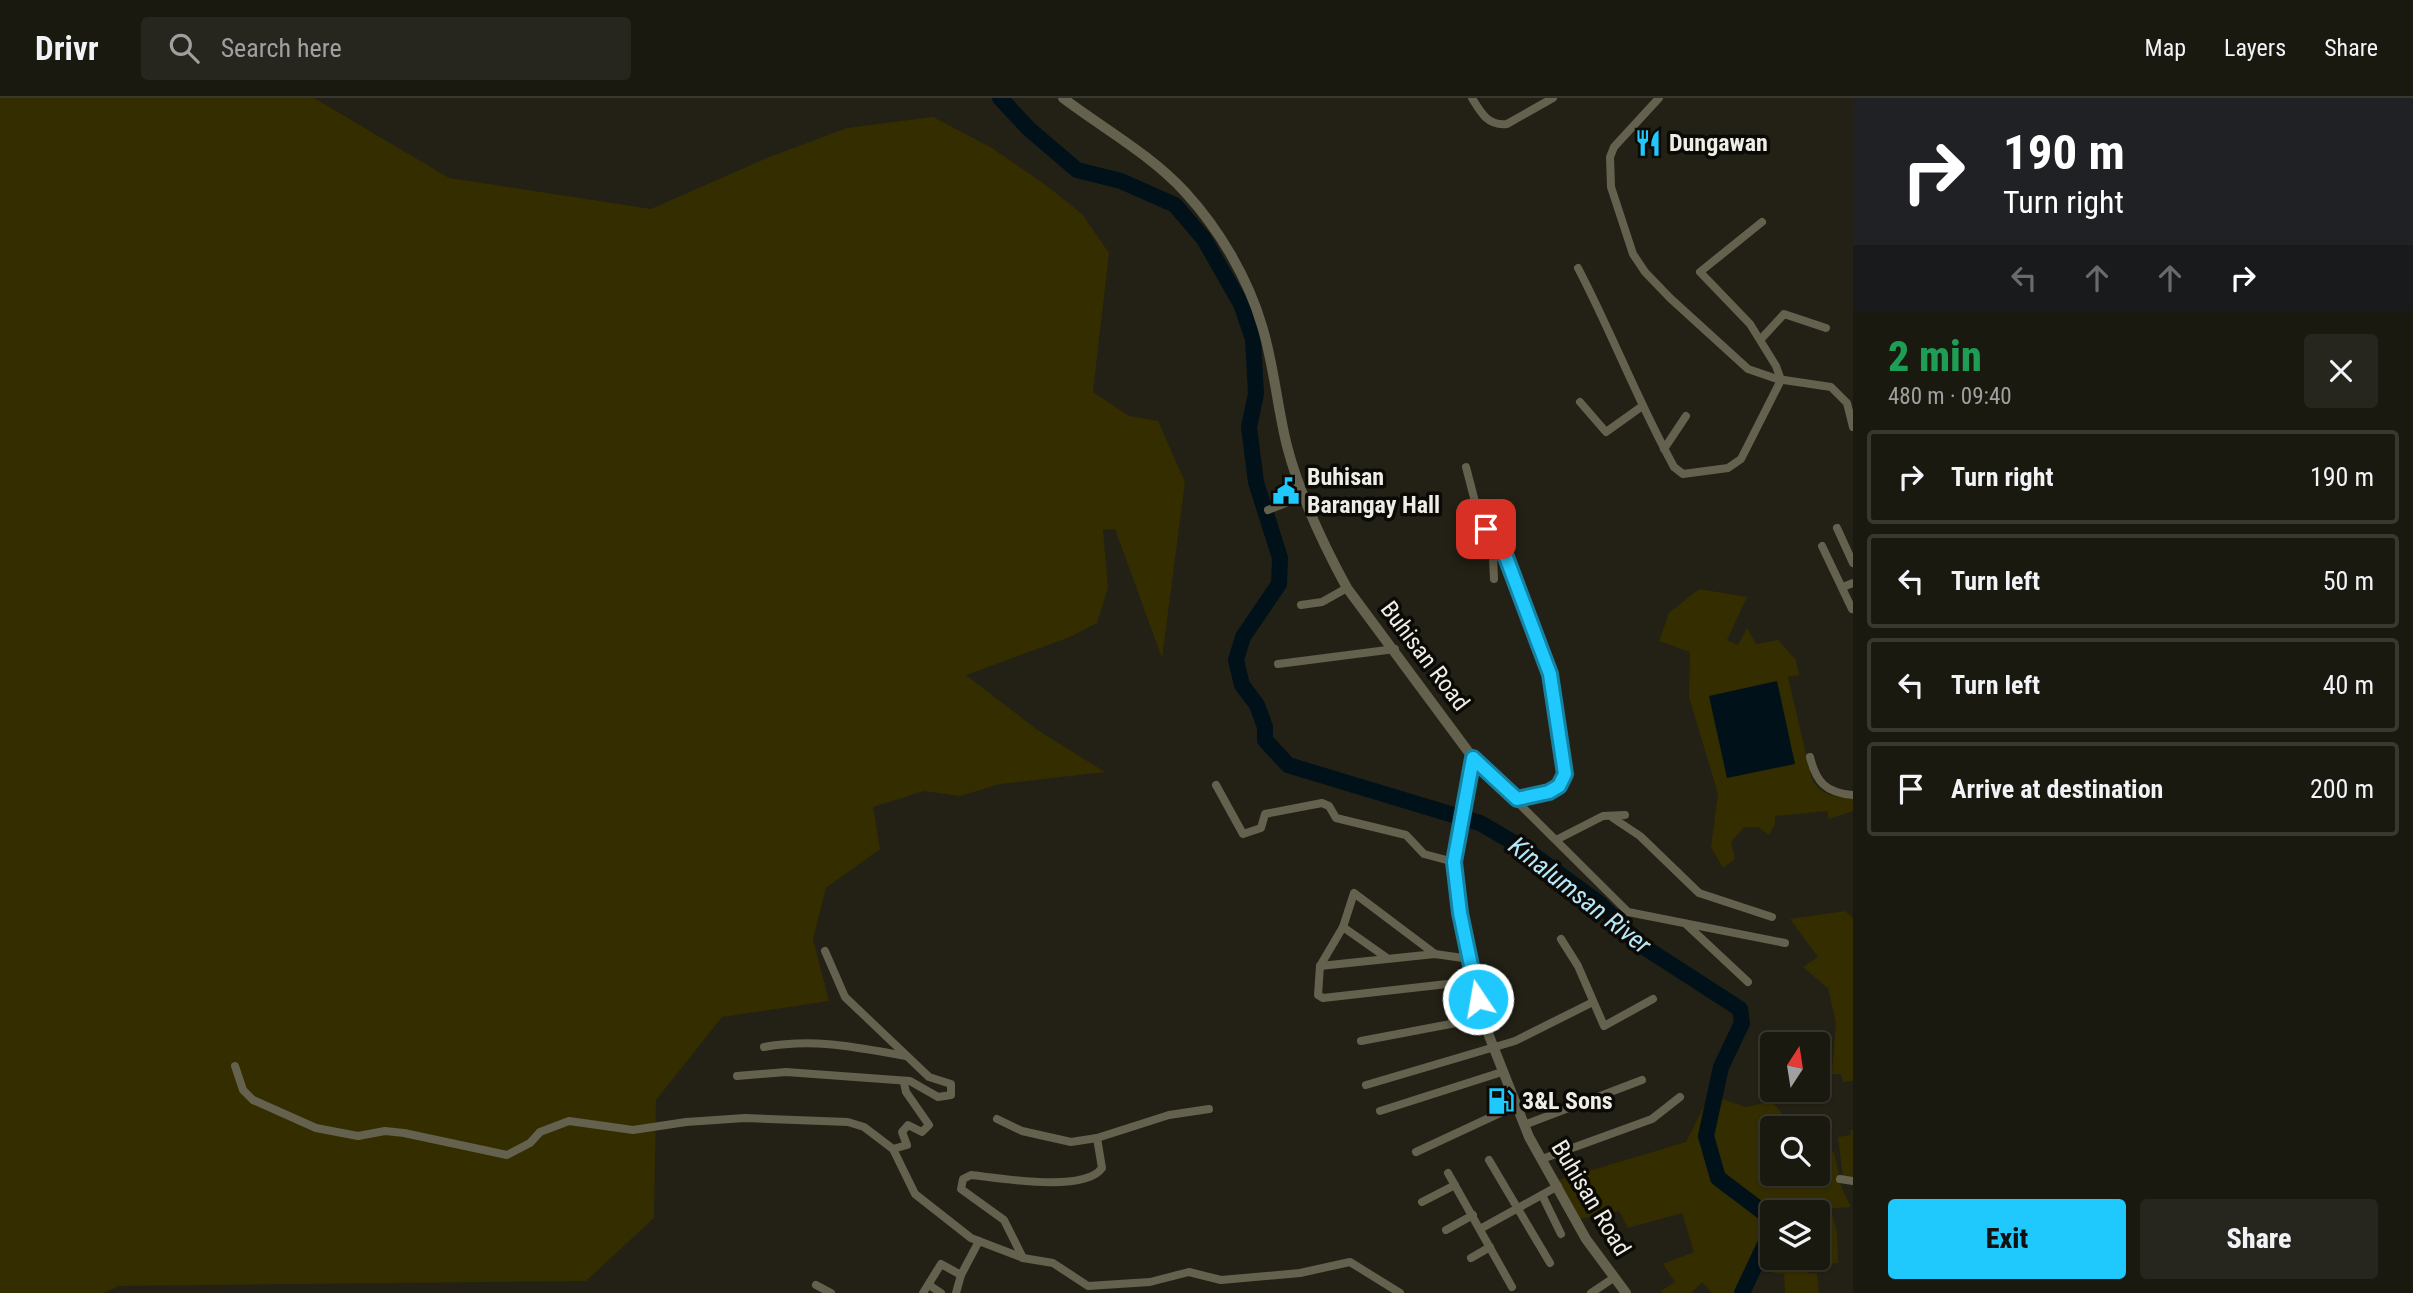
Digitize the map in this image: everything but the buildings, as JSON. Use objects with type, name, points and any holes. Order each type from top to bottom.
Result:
[{"type":"street","name":"Buhisan Road","points":[[1063,98],[1156,166],[1185,192],[1223,243],[1250,293],[1262,325],[1288,448],[1304,496],[1348,588],[1473,758],[1454,862],[1457,900],[1482,1018],[1515,1106],[1542,1160],[1586,1239],[1626,1293]]},
{"type":"street","points":[[1472,98],[1486,118],[1499,125],[1507,124],[1553,98]]},
{"type":"street","points":[[1659,98],[1614,147],[1610,158],[1611,187],[1633,254],[1645,272],[1670,298],[1748,369],[1781,380],[1823,384],[1838,392],[1847,403],[1853,427]]},
{"type":"street","points":[[1762,222],[1700,272],[1729,300],[1760,339],[1781,380]]},
{"type":"street","points":[[1578,268],[1613,335],[1641,407],[1674,467],[1683,474],[1728,468],[1741,459],[1781,380]]},
{"type":"street","points":[[1760,339],[1784,314],[1826,328]]},
{"type":"street","points":[[1580,402],[1606,432],[1641,407]]},
{"type":"street","points":[[1664,449],[1686,416]]},
{"type":"street","points":[[1466,467],[1478,513],[1493,535],[1499,553],[1506,557],[1547,663],[1565,774],[1559,786],[1549,792],[1517,799]]},
{"type":"street","points":[[1268,510],[1304,496]]},
{"type":"street","points":[[1837,528],[1853,563]]},
{"type":"street","points":[[1822,546],[1852,609]]},
{"type":"street","points":[[1494,579],[1492,563],[1499,553]]},
{"type":"street","points":[[1843,587],[1853,583]]},
{"type":"street","points":[[1301,605],[1322,602],[1348,588]]},
{"type":"street","points":[[1278,664],[1395,649]]},
{"type":"street","points":[[1810,757],[1815,777],[1824,788],[1853,795]]},
{"type":"street","points":[[1473,758],[1558,839],[1628,912],[1785,943]]},
{"type":"street","points":[[1216,785],[1242,834],[1261,828],[1265,814],[1326,803],[1336,818],[1406,835],[1424,854],[1454,862]]},
{"type":"street","points":[[1613,818],[1625,815]]},
{"type":"street","points":[[1558,839],[1603,816],[1613,818],[1640,836],[1699,893],[1772,917]]},
{"type":"street","points":[[1435,954],[1354,893],[1343,927],[1320,966],[1318,995],[1324,998],[1474,981]]},
{"type":"street","points":[[1686,924],[1748,982]]},
{"type":"street","points":[[1343,927],[1387,958]]},
{"type":"street","points":[[1561,939],[1578,966],[1604,1026],[1653,999]]},
{"type":"street","points":[[737,1076],[786,1072],[915,1083],[938,1097],[951,1096],[953,1088],[946,1080],[929,1077],[845,997],[825,951]]},
{"type":"street","points":[[1320,966],[1435,954],[1470,959]]},
{"type":"street","points":[[1366,1085],[1492,1048],[1538,1030],[1593,1002]]},
{"type":"street","points":[[1361,1041],[1482,1018]]},
{"type":"street","points":[[764,1047],[790,1042],[842,1043],[906,1056]]},
{"type":"street","points":[[235,1066],[243,1090],[253,1100],[316,1128],[358,1136],[385,1131],[414,1134],[507,1155],[519,1150],[540,1132],[569,1121],[632,1130],[686,1122],[745,1118],[848,1122],[864,1127],[893,1149],[915,1194],[979,1241],[1023,1258],[1052,1264],[1088,1286],[1150,1282],[1189,1272],[1221,1280],[1300,1273],[1350,1262],[1397,1292]]},
{"type":"street","points":[[1380,1111],[1502,1072]]},
{"type":"street","points":[[1524,1125],[1642,1080]]},
{"type":"street","points":[[893,1149],[907,1145],[902,1132],[908,1125],[922,1132],[929,1125],[906,1092],[904,1083]]},
{"type":"street","points":[[1542,1160],[1652,1119],[1680,1097]]},
{"type":"street","points":[[1416,1152],[1515,1106]]},
{"type":"street","points":[[997,1119],[1022,1131],[1071,1142],[1097,1138],[1169,1115],[1209,1109]]},
{"type":"street","points":[[1023,1258],[1004,1220],[961,1189],[963,1179],[971,1175],[1058,1182],[1096,1175],[1102,1168],[1097,1138]]},
{"type":"street","points":[[1489,1160],[1550,1263]]},
{"type":"street","points":[[1448,1173],[1512,1287]]},
{"type":"street","points":[[1840,1179],[1853,1181]]},
{"type":"street","points":[[1422,1202],[1455,1185]]},
{"type":"street","points":[[1480,1229],[1558,1186]]},
{"type":"street","points":[[1542,1195],[1561,1234]]},
{"type":"street","points":[[1446,1230],[1473,1215]]},
{"type":"street","points":[[956,1293],[961,1275],[979,1241]]},
{"type":"street","points":[[1471,1258],[1490,1247]]},
{"type":"street","points":[[923,1293],[941,1264],[961,1275]]},
{"type":"street","points":[[1591,1293],[1615,1276]]},
{"type":"street","points":[[816,1285],[828,1292]]},
{"type":"street","points":[[929,1285],[941,1293]]},
{"type":"shaded area","points":[[0,98],[314,98],[449,178],[651,209],[767,158],[847,128],[933,117],[992,148],[1047,186],[1082,214],[1109,253],[1093,392],[1129,416],[1158,421],[1185,482],[1162,658],[1115,529],[1103,530],[1108,588],[1097,623],[1070,637],[966,675],[1036,729],[1105,772],[1000,784],[960,796],[924,791],[873,807],[880,849],[826,888],[813,939],[829,1001],[722,1017],[656,1100],[654,1218],[586,1281],[119,1286],[104,1293],[0,1293]]},
{"type":"shaded area","points":[[1699,589],[1747,597],[1727,640],[1738,645],[1747,628],[1756,644],[1778,640],[1796,660],[1799,675],[1788,677],[1812,779],[1824,792],[1853,799],[1853,811],[1829,819],[1827,811],[1775,816],[1775,824],[1769,835],[1758,827],[1744,827],[1731,842],[1735,859],[1723,868],[1711,847],[1718,794],[1689,697],[1690,652],[1659,641],[1669,613]]},
{"type":"shaded area","points":[[1845,911],[1853,918],[1853,1081],[1843,1082],[1841,1074],[1832,1074],[1836,1023],[1828,988],[1803,967],[1818,957],[1790,919]]},
{"type":"shaded area","points":[[1710,1095],[1746,1107],[1773,1102],[1784,1116],[1760,1116],[1760,1186],[1830,1186],[1830,1152],[1834,1152],[1841,1186],[1851,1207],[1830,1209],[1830,1200],[1760,1200],[1760,1254],[1742,1293],[1712,1293],[1702,1282],[1691,1293],[1662,1293],[1661,1291],[1675,1282],[1663,1264],[1694,1252],[1682,1213],[1628,1228],[1619,1211],[1575,1220],[1555,1181],[1686,1142]]},
{"type":"shaded area","points":[[1850,1130],[1853,1130],[1853,1179],[1843,1177],[1838,1137],[1851,1135]]},
{"type":"shaded area","points":[[1830,1214],[1837,1232],[1838,1263],[1830,1264]]},
{"type":"shaded area","points":[[1774,1270],[1808,1270],[1809,1274],[1817,1273],[1819,1293],[1785,1293],[1784,1274],[1773,1273]]},
{"type":"water","points":[[1777,681],[1795,764],[1727,778],[1709,696]]},
{"type":"waterway","name":"Kinalumsan River","points":[[1000,98],[1029,129],[1077,170],[1121,181],[1175,205],[1204,239],[1241,304],[1253,339],[1256,394],[1249,427],[1256,482],[1280,558],[1279,584],[1243,637],[1236,660],[1242,685],[1257,705],[1265,727],[1265,740],[1288,765],[1480,823],[1528,851],[1599,903],[1641,945],[1740,1009],[1742,1023],[1721,1067],[1706,1136],[1718,1178],[1771,1218],[1767,1240],[1742,1293]]},
{"type":"place","name":"Dungawan","points":[[1648,143]]},
{"type":"place","name":"Buhisan Barangay Hall","points":[[1286,491]]},
{"type":"place","name":"3&L Sons","points":[[1501,1101]]},
{"type":"route","points":[[1478,999],[1457,900],[1454,862],[1473,758],[1517,799],[1549,792],[1559,786],[1565,774],[1560,728],[1544,652],[1506,557],[1499,553],[1493,535],[1486,529]]}]
